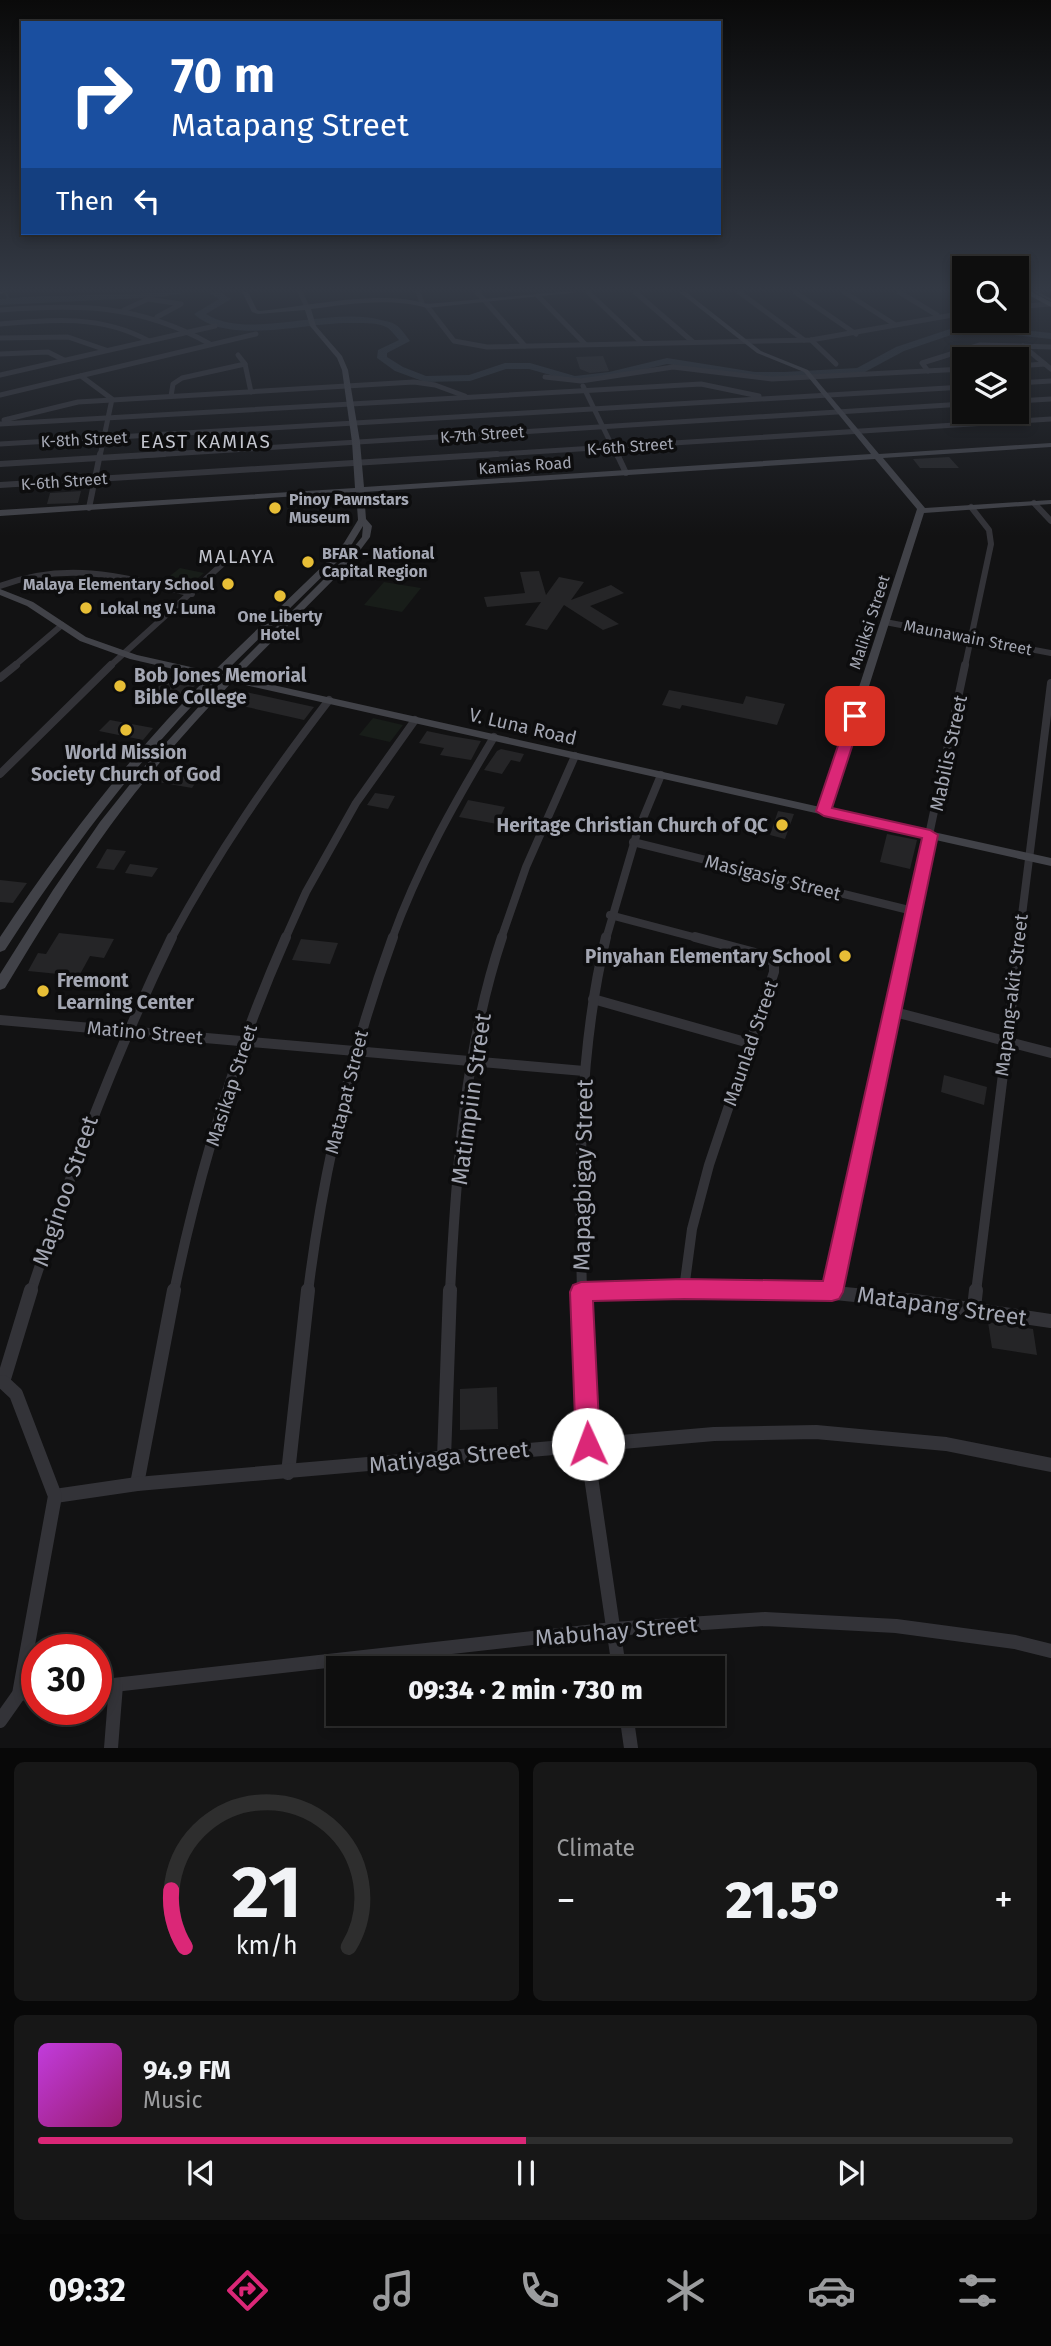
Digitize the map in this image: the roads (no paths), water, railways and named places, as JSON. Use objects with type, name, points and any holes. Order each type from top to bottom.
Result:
[{"type":"main road","points":[[345,374],[356,442],[359,490]]},
{"type":"main road","name":"Kamias Road","points":[[0,513],[1051,445]]},
{"type":"main road","points":[[877,456],[921,511],[1051,502]]},
{"type":"main road","name":"Maliksi Street","points":[[824,811],[921,511]]},
{"type":"main road","points":[[0,947],[104,800],[164,729],[337,557],[362,520],[368,529],[359,547],[230,677],[121,804],[60,890],[0,985]]},
{"type":"main road","name":"V. Luna Road","points":[[0,592],[30,604],[83,639],[122,654],[1051,862]]},
{"type":"street","points":[[0,395],[91,374]]},
{"type":"street","points":[[171,396],[173,384],[182,378],[202,374]]},
{"type":"street","points":[[247,374],[251,391]]},
{"type":"street","points":[[545,377],[581,381],[630,374]]},
{"type":"street","points":[[721,374],[754,378],[851,374]]},
{"type":"street","points":[[809,375],[877,456]]},
{"type":"street","points":[[81,376],[112,399]]},
{"type":"street","points":[[581,381],[626,472]]},
{"type":"street","points":[[1029,382],[1051,381]]},
{"type":"street","points":[[0,422],[78,402],[251,391],[422,382],[466,397]]},
{"type":"street","points":[[0,422],[707,383],[767,398]]},
{"type":"street","name":"K-8th Street","points":[[0,443],[952,388]]},
{"type":"street","points":[[89,508],[112,399]]},
{"type":"street","points":[[1029,400],[1051,399]]},
{"type":"street","name":"K-7th Street","points":[[0,464],[952,405]]},
{"type":"street","name":"K-6th Street","points":[[0,485],[1051,419]]},
{"type":"street","points":[[359,490],[362,520]]},
{"type":"street","points":[[1034,503],[1051,521]]},
{"type":"street","name":"Mabilis Street","points":[[832,1292],[992,534],[971,507]]},
{"type":"street","points":[[0,774],[122,654],[228,559]]},
{"type":"street","points":[[0,586],[32,575],[77,570],[192,594]]},
{"type":"street","name":"Maunawain Street","points":[[886,622],[1051,653]]},
{"type":"street","points":[[0,678],[62,625]]},
{"type":"street","name":"Mapang-akit Street","points":[[974,1308],[1051,682]]},
{"type":"street","name":"Maginoo Street","points":[[55,1496],[16,1394],[2,1382],[65,1185],[127,1030],[158,965],[219,853],[280,762],[329,700]]},
{"type":"street","name":"Masikap Street","points":[[137,1485],[161,1347],[187,1230],[215,1129],[244,1041],[270,973],[325,858],[377,772],[415,720]]},
{"type":"street","name":"Matapat Street","points":[[288,1473],[300,1344],[315,1232],[334,1136],[355,1051],[385,955],[418,873],[455,799],[494,737]]},
{"type":"street","name":"Matimpiin Street","points":[[444,1458],[450,1270],[472,1061],[492,969],[514,898],[544,821],[575,756]]},
{"type":"street","name":"Mapagbigay Street","points":[[617,1656],[588,1444],[578,1173],[584,1071],[593,999],[610,915],[633,842],[661,775]]},
{"type":"street","name":"Masigasig Street","points":[[633,842],[914,912]]},
{"type":"street","name":"Maunlad Street","points":[[610,915],[766,956],[774,963],[774,972],[749,1043],[692,1229],[684,1289]]},
{"type":"street","points":[[593,999],[749,1043]]},
{"type":"street","points":[[891,1011],[1051,1053]]},
{"type":"street","name":"Matino Street","points":[[0,1020],[584,1071]]},
{"type":"street","name":"Matapang Street","points":[[581,1292],[684,1289],[832,1292],[974,1308],[1051,1321]]},
{"type":"street","name":"Matiyaga Street","points":[[55,1496],[137,1485],[714,1434],[816,1432],[946,1444],[1051,1465]]},
{"type":"street","points":[[0,1721],[19,1694],[55,1496]]},
{"type":"street","name":"Mabuhay Street","points":[[112,1685],[613,1629],[765,1619],[896,1626],[1015,1642],[1051,1651]]},
{"type":"street","points":[[111,1748],[116,1685]]},
{"type":"street","points":[[628,1726],[631,1748]]},
{"type":"waterway","points":[[411,374],[425,379],[470,378],[483,374]]},
{"type":"waterway","points":[[556,374],[575,379],[615,374]]},
{"type":"waterway","points":[[746,374],[811,374]]},
{"type":"place","name":"Pinoy Pawnstars Museum","points":[[275,508]]},
{"type":"place","name":"BFAR - National Capital Region","points":[[308,562]]},
{"type":"place","name":"Malaya Elementary School","points":[[228,584]]},
{"type":"place","name":"One Liberty Hotel","points":[[280,596]]},
{"type":"place","name":"Lokal ng V. Luna","points":[[86,608]]},
{"type":"place","name":"Bob Jones Memorial Bible College","points":[[120,686]]},
{"type":"place","name":"World Mission Society Church of God","points":[[126,730]]},
{"type":"place","name":"Heritage Christian Church of QC","points":[[782,825]]},
{"type":"place","name":"Pinyahan Elementary School","points":[[845,956]]},
{"type":"place","name":"Fremont Learning Center","points":[[43,991]]},
{"type":"district","name":"EAST KAMIAS","points":[[206,441]]},
{"type":"district","name":"MALAYA","points":[[237,556]]}]
